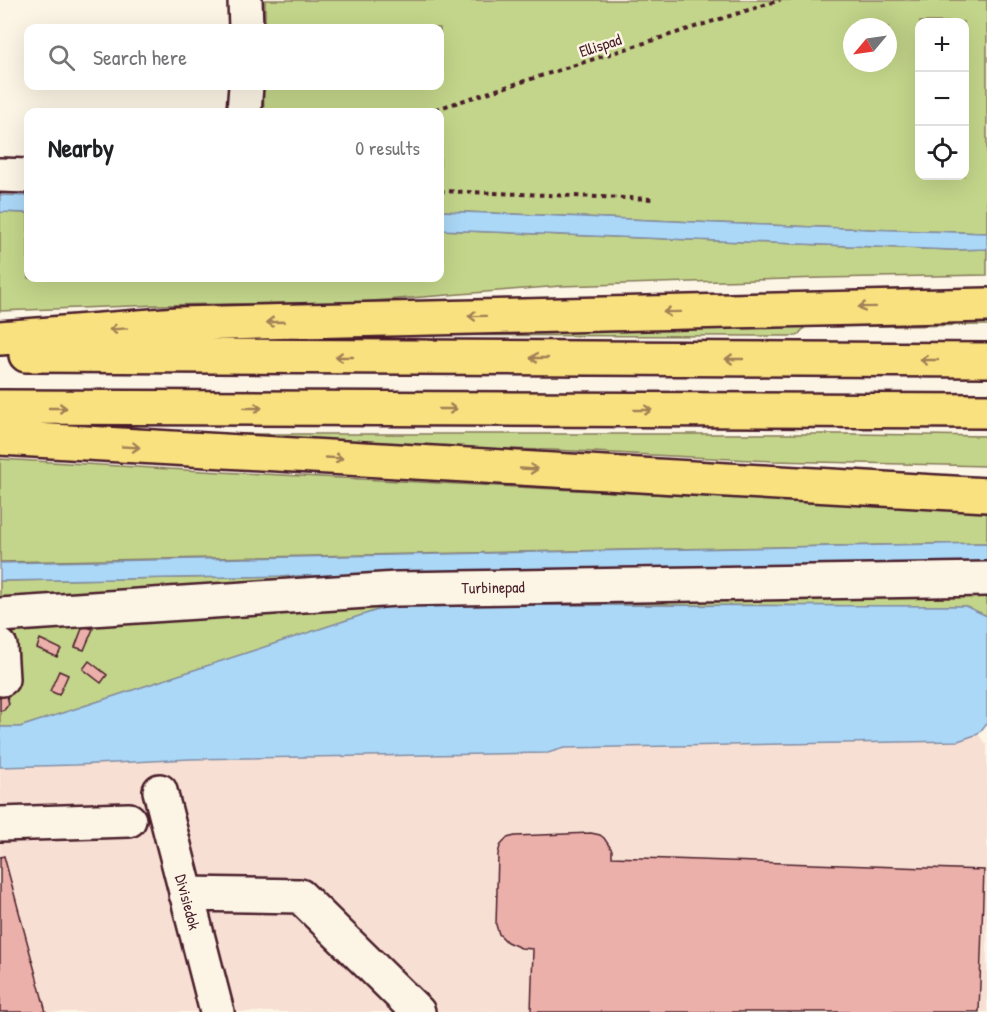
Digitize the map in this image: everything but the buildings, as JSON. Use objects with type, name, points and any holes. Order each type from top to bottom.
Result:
[{"type":"highway","points":[[0,338],[177,324],[981,304]]},
{"type":"highway","points":[[0,355],[987,360]]},
{"type":"highway","points":[[0,407],[987,411]]},
{"type":"highway","points":[[0,438],[987,495]]},
{"type":"highway","points":[[753,481],[932,472],[987,473]]},
{"type":"street","points":[[245,0],[246,24]]},
{"type":"street","points":[[244,108],[246,90]]},
{"type":"street","points":[[0,175],[24,176]]},
{"type":"street","name":"Turbinepad","points":[[0,615],[397,589],[987,579]]},
{"type":"street","points":[[0,646],[2,679]]},
{"type":"street","name":"Divisiedok","points":[[160,791],[217,1012]]},
{"type":"street","points":[[0,824],[129,820]]},
{"type":"street","points":[[186,894],[300,896],[418,1012]]},
{"type":"path","name":"Ellispad","points":[[440,108],[780,0]]},
{"type":"path","points":[[444,191],[654,200]]},
{"type":"shaded area","points":[[978,734],[987,745],[987,1012],[0,1012],[0,767],[190,759],[548,753],[564,748],[958,741]]},
{"type":"green space","points":[[265,0],[987,0],[987,233],[444,211],[444,108],[264,108],[263,90],[444,90],[444,24],[265,24]]},
{"type":"green space","points":[[0,212],[24,213],[24,282],[444,282],[444,230],[953,250],[987,249],[987,275],[561,286],[360,302],[158,305],[0,311]]},
{"type":"green space","points":[[987,312],[987,325],[805,327],[797,336],[185,335]]},
{"type":"green space","points":[[95,434],[987,436],[987,466],[773,461],[553,450],[234,444]]},
{"type":"green space","points":[[0,459],[987,511],[987,543],[0,562]]},
{"type":"green space","points":[[987,562],[987,616],[965,606],[390,606],[20,727],[0,727],[0,581]]},
{"type":"water","points":[[0,195],[24,196],[24,213],[0,212]]},
{"type":"water","points":[[444,211],[987,233],[987,249],[953,250],[444,230]]},
{"type":"water","points":[[987,543],[987,562],[0,581],[0,563]]},
{"type":"water","points":[[390,606],[965,606],[987,616],[987,723],[978,734],[958,741],[564,748],[548,753],[190,759],[0,767],[0,727],[20,727]]}]
